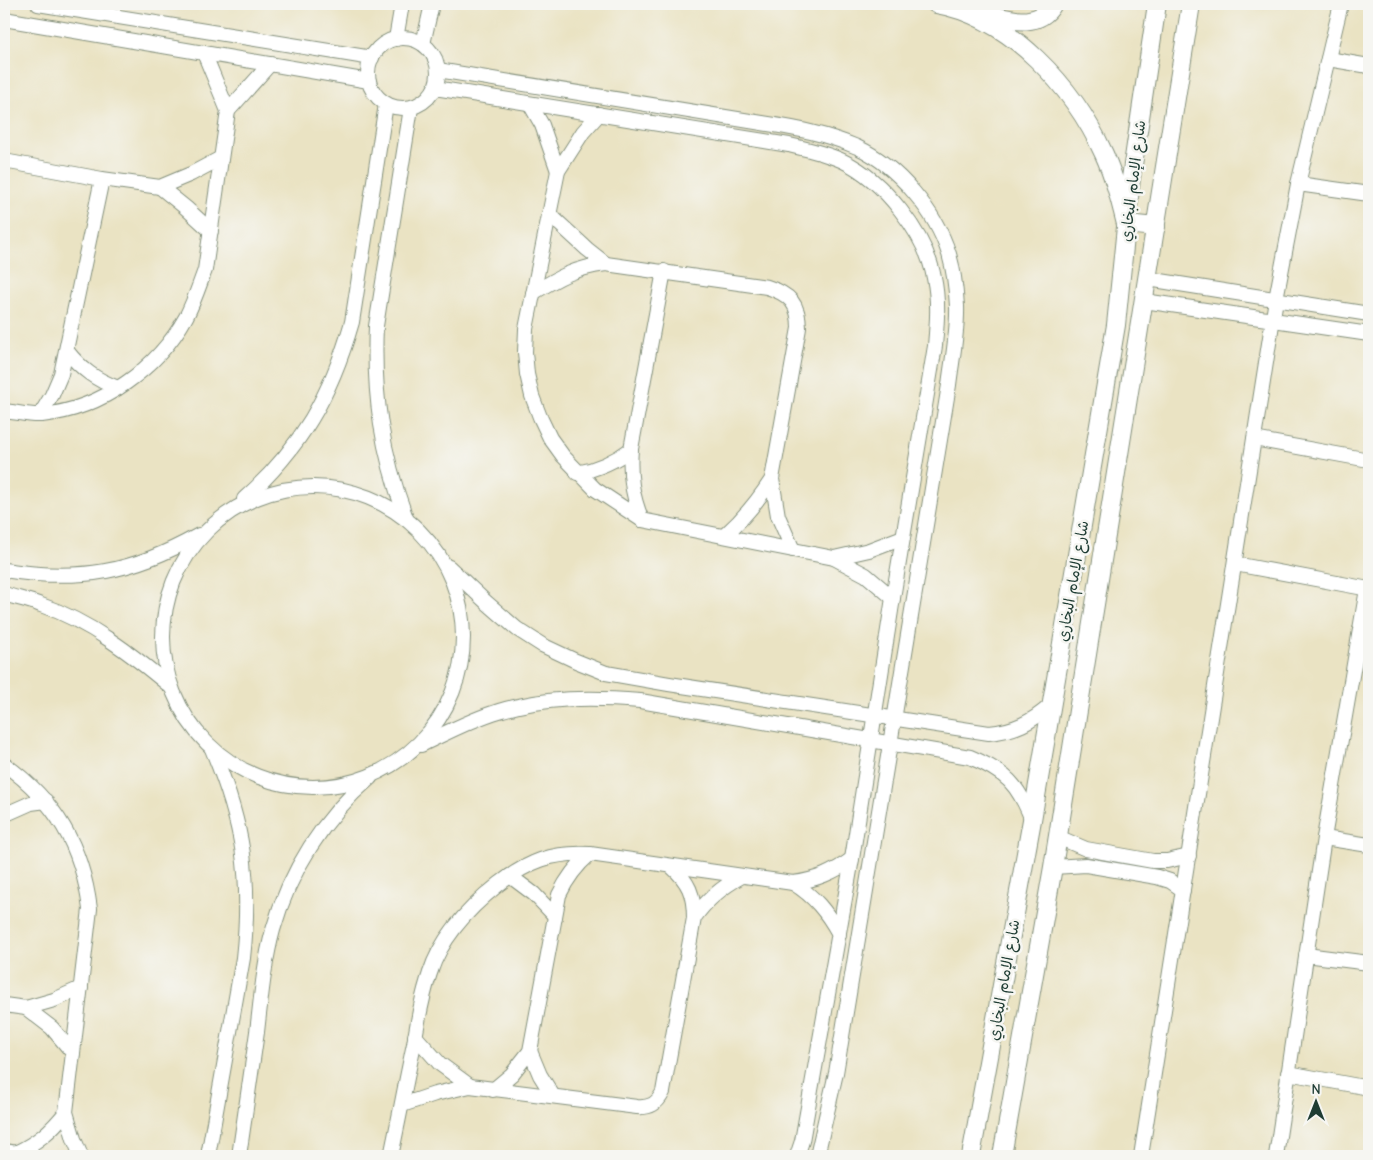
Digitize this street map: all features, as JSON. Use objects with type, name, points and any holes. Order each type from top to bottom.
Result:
[{"type":"street","points":[[38,4],[372,58]]},
{"type":"street","points":[[396,39],[402,4]]},
{"type":"street","points":[[423,44],[432,4]]},
{"type":"street","points":[[945,5],[1020,21],[1031,21],[1041,18],[1049,11],[1053,4]]},
{"type":"street","name":"شارع الإمام البخاري","points":[[971,1156],[1032,820],[1116,325],[1131,178],[1157,4]]},
{"type":"street","name":"شارع الإمام البخاري","points":[[1002,1156],[1058,837],[1148,279],[1190,4]]},
{"type":"street","points":[[1141,1156],[1276,299],[1298,184],[1341,4]]},
{"type":"street","points":[[945,5],[989,23],[1018,43],[1045,67],[1068,94],[1088,123],[1105,155],[1117,188],[1126,224],[1156,227]]},
{"type":"street","points":[[4,19],[369,81]]},
{"type":"street","points":[[396,39],[415,40],[423,44],[436,60],[438,70],[435,88],[425,100],[411,108],[398,108],[386,104],[375,94],[369,81],[368,69],[372,58],[386,42],[396,39]]},
{"type":"street","points":[[4,411],[40,415],[80,406],[118,388],[147,367],[173,338],[186,316],[197,294],[204,270],[228,111],[204,52]]},
{"type":"street","points":[[1328,59],[1369,66]]},
{"type":"street","points":[[228,111],[270,64]]},
{"type":"street","points":[[438,70],[762,122],[804,130],[836,139],[859,148],[881,162],[909,186],[926,209],[948,252],[955,278],[957,309],[949,385],[836,1073],[817,1156]]},
{"type":"street","points":[[435,88],[789,145],[822,153],[845,162],[870,178],[888,194],[925,247],[934,276],[938,318],[935,346],[852,859],[802,1141],[797,1156]]},
{"type":"street","points":[[4,570],[49,576],[75,576],[110,571],[143,562],[175,548],[206,531],[231,511],[278,465],[298,440],[316,412],[331,384],[343,353],[352,322],[386,104]]},
{"type":"street","points":[[530,104],[542,125],[558,171]]},
{"type":"street","points":[[406,518],[382,438],[374,354],[379,307],[411,108]]},
{"type":"street","points":[[599,114],[583,132],[558,171],[526,329],[525,352],[527,374],[532,396],[550,438],[577,473],[595,489],[642,520],[834,558],[866,574],[893,598]]},
{"type":"street","points":[[4,161],[102,179],[160,187],[191,174],[221,158]]},
{"type":"street","points":[[40,415],[61,374],[102,179]]},
{"type":"street","points":[[1298,184],[1369,194]]},
{"type":"street","points":[[160,187],[211,231]]},
{"type":"street","points":[[549,214],[606,264]]},
{"type":"street","points":[[533,293],[568,272],[587,266],[606,264],[767,287],[782,292],[794,303],[799,315],[799,328],[772,479],[778,516],[793,550]]},
{"type":"street","points":[[642,520],[635,503],[631,485],[631,449],[664,271]]},
{"type":"street","points":[[1148,279],[1369,314]]},
{"type":"street","points":[[1144,301],[1369,334]]},
{"type":"street","points":[[67,351],[89,374],[118,388]]},
{"type":"street","points":[[1254,439],[1369,460]]},
{"type":"street","points":[[577,473],[606,465],[631,449]]},
{"type":"street","points":[[724,536],[743,519],[759,500],[772,479]]},
{"type":"street","points":[[231,511],[265,494],[301,487],[339,488],[374,499],[406,518],[428,539],[446,564],[517,629],[542,645],[606,673],[893,720],[989,733],[1023,726],[1038,717],[1052,705]]},
{"type":"street","points":[[206,531],[185,558],[170,588],[163,621],[163,654],[171,687],[188,720],[212,748],[240,768],[272,782],[306,787],[341,785],[374,774]]},
{"type":"street","points":[[834,558],[869,550],[903,537]]},
{"type":"street","points":[[416,747],[442,717],[458,680],[464,641],[460,602],[446,564]]},
{"type":"street","points":[[1235,564],[1368,589],[1324,838],[1276,1156]]},
{"type":"street","points":[[4,594],[41,605],[65,615],[121,648],[171,687]]},
{"type":"street","points":[[239,1156],[266,963],[273,930],[286,891],[303,860],[333,816],[351,794],[374,774],[416,747],[464,724],[498,711],[537,702],[570,698],[604,698],[640,701],[890,743],[970,757],[992,766],[1010,780],[1024,799],[1032,820]]},
{"type":"street","points":[[208,1156],[247,927],[246,866],[241,836],[234,806],[212,748]]},
{"type":"street","points":[[4,764],[33,787],[60,820],[72,840],[81,862],[87,885],[90,909],[66,1112],[74,1139],[82,1156]]},
{"type":"street","points":[[4,815],[31,804],[46,801]]},
{"type":"street","points":[[1058,837],[1086,849],[1152,860],[1167,860],[1188,856]]},
{"type":"street","points":[[1324,838],[1369,846]]},
{"type":"street","points":[[391,1156],[430,972],[448,938],[472,907],[510,876],[529,864],[549,856],[569,853],[590,854],[793,883],[824,876],[852,859]]},
{"type":"street","points":[[493,1090],[512,1074],[530,1051],[559,895],[566,880],[590,854]]},
{"type":"street","points":[[1053,867],[1086,865],[1157,877],[1170,881],[1183,890]]},
{"type":"street","points":[[402,1105],[435,1094],[470,1086],[645,1108],[660,1099],[663,1092],[694,918],[694,903],[690,889],[682,876],[671,866]]},
{"type":"street","points":[[510,876],[529,889],[555,916]]},
{"type":"street","points":[[694,918],[704,903],[729,883],[742,876]]},
{"type":"street","points":[[793,883],[808,892],[820,904],[831,918],[839,934]]},
{"type":"street","points":[[1306,955],[1369,963]]},
{"type":"street","points":[[4,1005],[26,1008],[54,1000],[81,988]]},
{"type":"street","points":[[26,1008],[52,1028],[73,1053]]},
{"type":"street","points":[[415,1036],[440,1064],[470,1086]]},
{"type":"street","points":[[530,1051],[540,1075],[553,1096]]},
{"type":"street","points":[[1288,1073],[1369,1088]]},
{"type":"street","points":[[9,1152],[30,1146],[44,1137],[66,1112]]},
{"type":"street","points":[[9,1152],[34,1156]]}]
